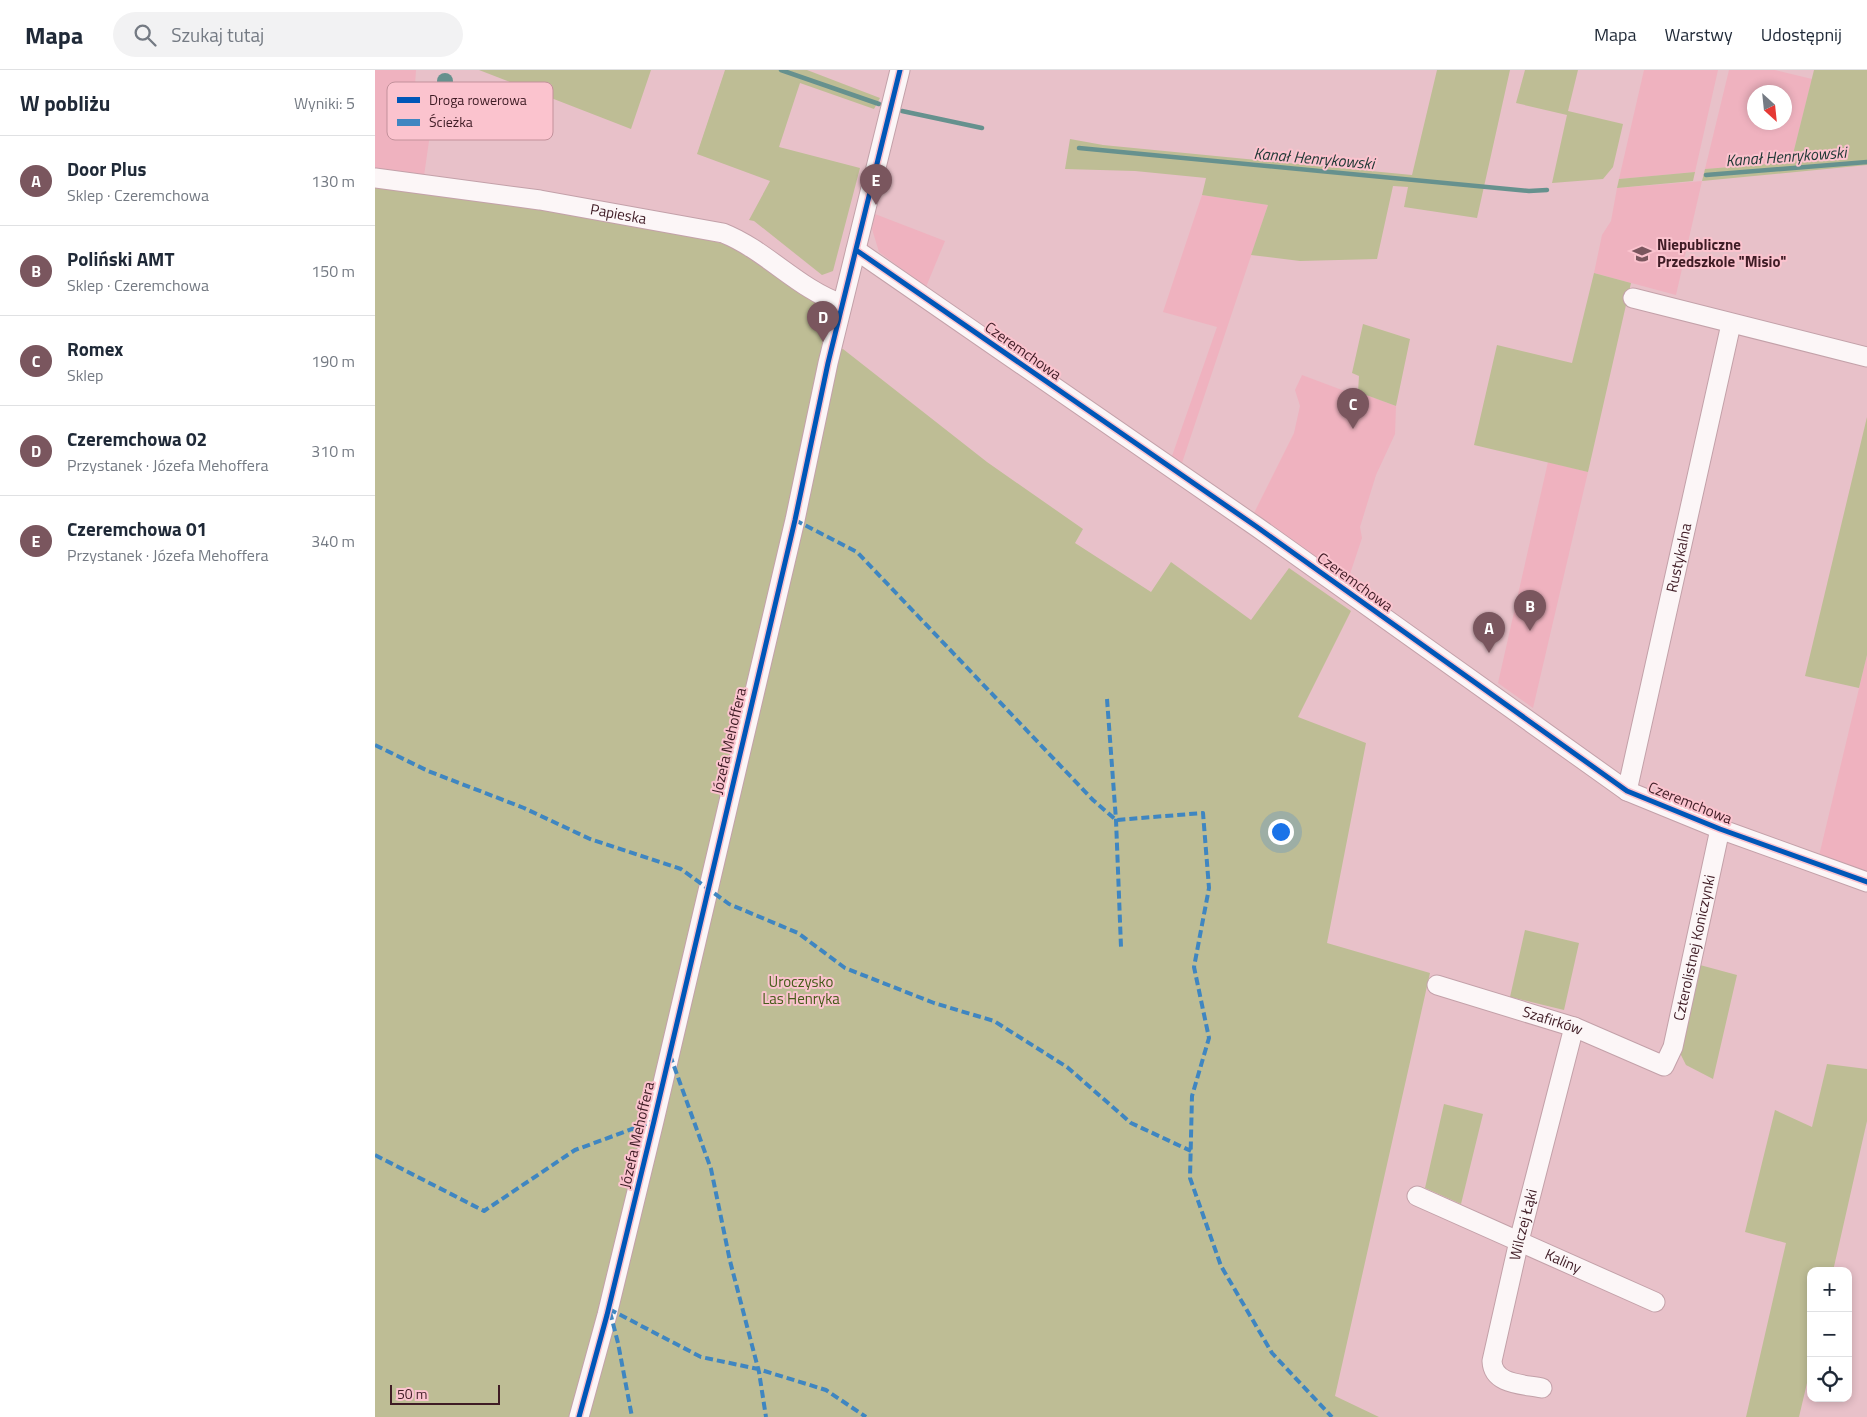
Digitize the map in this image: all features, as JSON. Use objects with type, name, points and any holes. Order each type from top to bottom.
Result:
[{"type":"street","name":"Józefa Mehoffera","points":[[579,1417],[607,1315],[654,1121],[795,520],[842,304],[900,70]]},
{"type":"street","name":"Papieska","points":[[375,178],[540,200],[723,233],[747,244],[785,272],[842,304]]},
{"type":"street","name":"Czeremchowa","points":[[856,250],[1257,527],[1627,791],[1720,829],[1867,882]]},
{"type":"street","points":[[1633,298],[1867,357]]},
{"type":"street","name":"Rustykalna","points":[[1627,791],[1731,324]]},
{"type":"street","name":"Czterolistnej Koniczynki","points":[[1664,1066],[1673,1048],[1720,829]]},
{"type":"street","name":"Szafirków","points":[[1437,985],[1575,1027],[1664,1066]]},
{"type":"street","name":"Wilczej Łąki","points":[[1542,1388],[1507,1381],[1498,1377],[1493,1370],[1492,1361],[1519,1241],[1575,1027]]},
{"type":"street","name":"Kaliny","points":[[1417,1196],[1655,1302]]},
{"type":"shaded area","points":[[375,70],[416,70],[415,82],[387,82],[387,140],[429,140],[424,176],[375,170]]},
{"type":"shaded area","points":[[1644,70],[1718,70],[1695,172],[1619,179]]},
{"type":"shaded area","points":[[1729,70],[1775,70],[1812,79],[1791,162],[1705,169]]},
{"type":"shaded area","name":"Niepubliczne Przedszkole \"Misio\"","points":[[1702,181],[1676,295],[1594,273],[1602,235],[1611,221],[1617,188]]},
{"type":"shaded area","points":[[1202,195],[1268,205],[1182,463],[1172,456],[1217,327],[1163,312]]},
{"type":"shaded area","points":[[875,214],[945,241],[926,287],[879,252],[872,229]]},
{"type":"shaded area","points":[[1302,375],[1342,390],[1358,392],[1396,406],[1395,434],[1376,475],[1360,527],[1362,538],[1348,580],[1254,513],[1294,433],[1300,406],[1295,390]]},
{"type":"shaded area","points":[[1548,462],[1588,472],[1533,708],[1498,683]]},
{"type":"shaded area","points":[[1867,655],[1867,872],[1819,856]]},
{"type":"green space","points":[[479,70],[651,70],[631,129],[553,99],[553,82],[510,82]]},
{"type":"green space","points":[[725,70],[807,70],[880,98],[874,109],[800,83],[779,147],[860,168],[833,271],[822,275],[754,221],[749,220],[770,181],[697,154]]},
{"type":"green space","points":[[1437,70],[1510,70],[1477,218],[1404,207],[1408,187],[1393,186],[1377,259],[1300,261],[1251,255],[1268,205],[1202,195],[1206,178],[1135,171],[1065,169],[1070,139],[1103,145],[1412,175]]},
{"type":"green space","points":[[1525,70],[1578,70],[1568,111],[1623,124],[1613,167],[1603,179],[1552,183],[1567,115],[1516,103]]},
{"type":"green space","points":[[1814,70],[1867,70],[1867,165],[1702,181],[1705,169],[1791,162]]},
{"type":"green space","points":[[1695,172],[1693,181],[1617,188],[1619,179]]},
{"type":"green space","name":"Uroczysko Las Henryka","points":[[375,186],[653,225],[735,247],[830,309],[820,354],[843,349],[987,462],[1083,529],[1075,543],[1151,592],[1171,562],[1251,620],[1289,568],[1351,611],[1298,717],[1366,743],[1327,943],[1430,973],[1335,1396],[1379,1417],[375,1417]]},
{"type":"green space","points":[[1594,273],[1631,283],[1588,472],[1474,445],[1497,345],[1572,363]]},
{"type":"green space","points":[[1363,324],[1410,339],[1396,406],[1358,392],[1359,376],[1352,373]]},
{"type":"green space","points":[[1867,417],[1867,655],[1859,688],[1805,676]]},
{"type":"green space","points":[[1525,930],[1579,943],[1564,1010],[1510,997]]},
{"type":"green space","points":[[1700,965],[1737,975],[1713,1079],[1686,1065],[1680,1053]]},
{"type":"green space","points":[[1827,1064],[1867,1069],[1867,1121],[1834,1267],[1807,1267],[1807,1383],[1799,1417],[1746,1417],[1786,1243],[1745,1232],[1775,1110],[1812,1127]]},
{"type":"green space","points":[[1444,1104],[1483,1114],[1461,1204],[1425,1188]]},
{"type":"water","points":[[445,73],[451,75],[453,82],[437,81],[439,75]]},
{"type":"waterway","name":"Kanał Henrykowski","points":[[781,70],[879,104]]},
{"type":"waterway","name":"Kanał Henrykowski","points":[[902,111],[982,128]]},
{"type":"waterway","name":"Kanał Henrykowski","points":[[1079,148],[1529,191],[1547,190]]},
{"type":"waterway","name":"Kanał Henrykowski","points":[[1706,175],[1867,162]]},
{"type":"marked path","points":[[795,520],[857,552],[1093,800],[1116,820],[1203,813],[1209,888],[1194,967],[1209,1038],[1192,1096],[1190,1178],[1221,1266],[1272,1353],[1332,1417]]},
{"type":"marked path","points":[[1107,699],[1116,820],[1121,947]]},
{"type":"marked path","points":[[375,745],[428,771],[524,808],[590,839],[681,869],[729,904],[798,933],[845,968],[934,1003],[994,1021],[1067,1067],[1131,1123],[1191,1151]]},
{"type":"marked path","points":[[670,1055],[711,1169],[730,1261],[759,1372],[766,1417]]},
{"type":"marked path","points":[[375,1155],[484,1211],[575,1150],[654,1121]]},
{"type":"marked path","points":[[609,1309],[701,1357],[758,1369],[826,1390],[866,1417]]},
{"type":"marked path","points":[[610,1312],[632,1417]]},
{"type":"cycle path","points":[[579,1417],[607,1315],[654,1121],[795,520],[828,363],[900,70]]},
{"type":"cycle path","points":[[856,250],[1257,527],[1627,791],[1720,829],[1867,882]]},
{"type":"place","name":"Czeremchowa 01","points":[[876,205]]},
{"type":"place","name":"Niepubliczne Przedszkole \"Misio\"","points":[[1642,254]]},
{"type":"place","name":"Czeremchowa 02","points":[[823,342]]},
{"type":"place","name":"Romex","points":[[1353,429]]},
{"type":"place","name":"Poliński AMT","points":[[1530,631]]},
{"type":"place","name":"Door Plus","points":[[1489,653]]}]
